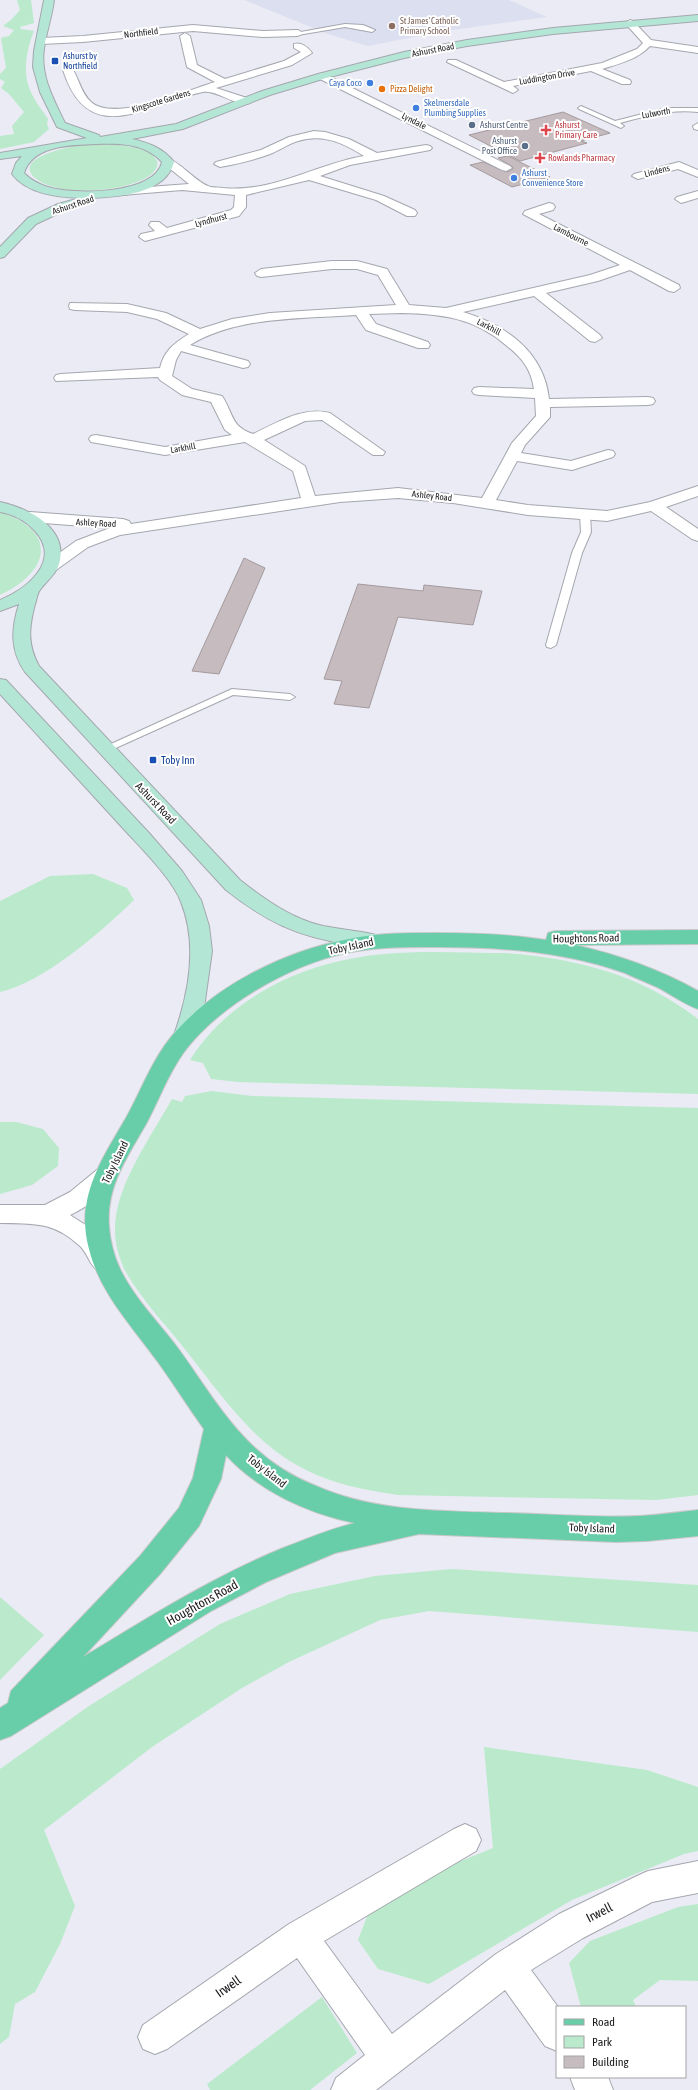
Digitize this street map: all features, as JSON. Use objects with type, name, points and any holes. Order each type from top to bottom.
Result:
[{"type":"main road","name":"Houghtons Road","points":[[473,939],[698,936]]},
{"type":"main road","name":"Toby Island","points":[[698,1000],[646,973],[603,958],[552,946],[473,939],[374,941],[324,952],[284,967],[252,983],[221,1003],[185,1035],[171,1055],[106,1175],[97,1203],[97,1230],[104,1262],[124,1301],[166,1353],[218,1426],[254,1465],[294,1492],[343,1508],[420,1522],[634,1530],[698,1522]]},
{"type":"main road","name":"Houghtons Road","points":[[1,1724],[150,1565],[189,1517],[207,1479],[218,1426]]},
{"type":"main road","name":"Houghtons Road","points":[[1,1724],[201,1601],[263,1569],[333,1541],[420,1522]]},
{"type":"street","points":[[49,0],[38,59],[44,91],[61,125],[82,133],[108,140],[133,143],[150,148],[165,158],[186,178],[208,189]]},
{"type":"street","name":"Ashurst Road","points":[[108,140],[179,127],[246,101],[322,76],[382,60],[488,40],[630,23],[698,18]]},
{"type":"street","points":[[630,23],[648,43],[698,50]]},
{"type":"street","points":[[240,32],[251,25]]},
{"type":"street","name":"Northfield","points":[[43,32],[83,39],[184,28],[272,35],[298,33]]},
{"type":"street","points":[[185,36],[192,67],[224,82]]},
{"type":"street","name":"Luddington Drive","points":[[503,85],[592,68],[632,57],[646,47],[648,43]]},
{"type":"street","name":"Kingscote Gardens","points":[[68,70],[76,88],[92,108],[98,111],[127,112],[139,110],[288,63],[307,53],[305,50],[297,46]]},
{"type":"street","name":"Luddington Drive","points":[[469,58],[449,62],[513,90]]},
{"type":"street","points":[[592,68],[626,82]]},
{"type":"street","name":"Lyndale","points":[[322,76],[506,168]]},
{"type":"street","name":"Kingscote Gardens","points":[[205,88],[246,101]]},
{"type":"street","points":[[26,194],[22,188],[18,175],[19,166],[22,162],[40,150],[55,135],[61,125]]},
{"type":"street","name":"Ashurst Road","points":[[0,254],[32,221],[62,207],[143,186],[158,179],[166,171],[164,142],[179,127]]},
{"type":"street","points":[[220,164],[265,152],[297,137],[319,130],[345,140],[374,156]]},
{"type":"street","points":[[0,156],[40,150],[83,141],[108,140]]},
{"type":"street","points":[[250,146],[265,152]]},
{"type":"street","points":[[0,166],[18,175],[28,184],[44,190],[65,194],[90,195],[182,187],[240,192],[268,188],[347,162],[426,148]]},
{"type":"street","name":"Lindens","points":[[638,176],[679,165],[698,174]]},
{"type":"street","points":[[308,176],[380,198],[411,213]]},
{"type":"street","name":"Lyndhurst","points":[[145,237],[160,229],[235,213],[240,210],[241,206],[240,192]]},
{"type":"street","points":[[681,199],[698,194]]},
{"type":"street","points":[[380,209],[396,205]]},
{"type":"street","points":[[32,221],[33,206]]},
{"type":"street","name":"Lambourne","points":[[549,207],[529,214],[674,288]]},
{"type":"street","points":[[262,273],[332,265],[357,265],[383,272],[404,308]]},
{"type":"street","points":[[449,312],[594,278],[631,266]]},
{"type":"street","points":[[536,291],[595,338]]},
{"type":"street","points":[[75,306],[127,308],[161,316],[200,334]]},
{"type":"street","name":"Larkhill","points":[[165,372],[166,365],[178,346],[200,334],[234,322],[404,308],[449,312],[481,322],[509,339],[534,366],[542,398],[543,417],[519,443],[486,503]]},
{"type":"street","points":[[360,311],[371,327],[423,345]]},
{"type":"street","points":[[178,346],[243,364]]},
{"type":"street","points":[[61,378],[165,372],[164,377],[187,392],[217,399],[232,430],[250,438],[300,469],[309,502]]},
{"type":"street","points":[[479,391],[542,398],[648,401]]},
{"type":"street","name":"Larkhill","points":[[96,438],[165,451],[250,438],[302,417],[325,416],[378,452]]},
{"type":"street","points":[[512,456],[572,466],[608,454]]},
{"type":"street","name":"Ashley Road","points":[[50,567],[82,544],[117,531],[340,497],[398,493],[486,503],[528,510],[607,516],[654,506],[698,491]]},
{"type":"street","points":[[0,606],[32,588],[43,578],[50,567],[54,549],[47,532],[30,518],[2,506]]},
{"type":"street","points":[[654,506],[698,536]]},
{"type":"street","name":"Ashley Road","points":[[30,518],[116,524],[163,523]]},
{"type":"street","name":"Ashurst Road","points":[[32,588],[19,636],[23,655],[31,668],[233,885],[255,903],[283,920],[315,931],[374,941]]},
{"type":"street","points":[[0,684],[142,837],[176,876],[191,900],[199,926],[202,951],[192,1015],[185,1035]]},
{"type":"street","points":[[47,1215],[68,1206],[85,1196],[106,1175]]},
{"type":"street","points":[[0,1214],[47,1215],[70,1226],[89,1240],[104,1262]]},
{"type":"street","name":"Irwell","points":[[155,2037],[301,1936],[465,1840]]},
{"type":"street","name":"Irwell","points":[[348,2090],[508,1966],[571,1926],[648,1887],[698,1877]]},
{"type":"street","points":[[301,1936],[389,2059]]},
{"type":"street","points":[[508,1966],[556,2033]]},
{"type":"street","points":[[588,2078],[596,2090]]},
{"type":"lane","name":"Northfield","points":[[298,33],[342,25],[357,26],[372,30]]},
{"type":"lane","points":[[581,108],[626,128]]},
{"type":"lane","name":"Lulworth","points":[[614,123],[666,111],[686,109],[698,110]]},
{"type":"lane","points":[[551,645],[577,553],[586,532],[585,514]]},
{"type":"lane","points":[[105,748],[232,692],[290,697]]},
{"type":"shaded area","name":"St James' Catholic Primary School","points":[[244,0],[509,0],[547,17],[445,31],[368,46],[328,34]]},
{"type":"green space","points":[[17,0],[31,0],[34,23],[20,27],[21,29],[34,31],[26,60],[26,76],[32,94],[48,119],[47,124],[49,129],[34,142],[0,149],[0,136],[14,134],[12,126],[24,112],[9,94],[1,88],[5,82],[0,79],[0,74],[6,68],[1,38],[9,36],[14,30],[3,26],[20,10]]},
{"type":"green space","points":[[85,144],[124,146],[145,151],[153,155],[157,161],[157,166],[151,175],[138,181],[124,186],[91,190],[58,188],[44,184],[34,177],[30,170],[32,163],[48,153]]},
{"type":"green space","points":[[0,512],[19,520],[32,530],[39,541],[41,552],[38,564],[29,575],[17,586],[0,595]]},
{"type":"green space","points":[[93,874],[127,888],[134,900],[89,941],[53,967],[35,978],[0,992],[0,901],[50,876]]},
{"type":"green space","points":[[430,952],[506,953],[558,959],[607,971],[654,991],[677,1004],[698,1019],[698,1094],[238,1082],[211,1079],[203,1063],[190,1060],[207,1037],[228,1016],[250,999],[275,984],[301,973],[328,964],[385,954]]},
{"type":"green space","points":[[212,1091],[252,1096],[698,1108],[698,1495],[656,1500],[398,1495],[361,1488],[313,1474],[284,1457],[267,1444],[237,1415],[140,1294],[124,1269],[118,1253],[116,1242],[116,1214],[127,1180],[144,1146],[172,1099],[182,1102],[185,1096]]},
{"type":"green space","points":[[0,1122],[16,1122],[43,1129],[59,1148],[58,1166],[32,1185],[0,1194]]},
{"type":"green space","points":[[452,1569],[698,1585],[698,1632],[429,1611],[380,1620],[289,1662],[242,1688],[152,1747],[44,1830],[75,1906],[60,1944],[35,1992],[15,2004],[9,2037],[0,2044],[0,1769],[89,1706],[220,1624],[290,1594],[375,1576]]},
{"type":"green space","points":[[0,1597],[44,1635],[0,1680]]},
{"type":"green space","points":[[484,1747],[647,1770],[698,1787],[698,1851],[684,1854],[572,1900],[429,1984],[378,1969],[358,1940],[372,1904],[434,1872],[493,1848]]},
{"type":"green space","points":[[698,1904],[698,1981],[660,1980],[633,2000],[636,2006],[581,2006],[569,1963],[590,1941],[678,1907]]},
{"type":"green space","points":[[322,1997],[357,2053],[310,2090],[210,2090],[207,2084]]},
{"type":"building","points":[[563,112],[610,133],[581,141],[587,143],[520,161],[469,135]]},
{"type":"building","points":[[508,156],[550,177],[512,187],[470,165],[483,162],[507,172],[513,169],[513,167],[498,158]]},
{"type":"building","points":[[244,558],[265,568],[219,674],[192,671]]},
{"type":"building","points":[[358,584],[423,591],[424,585],[482,591],[473,625],[398,617],[369,708],[334,704],[342,681],[324,679]]},
{"type":"place","name":"St James' Catholic Primary School","points":[[392,26]]},
{"type":"place","name":"Ashurst by Northfield","points":[[55,61]]},
{"type":"place","name":"Caya Coco","points":[[370,83]]},
{"type":"place","name":"Pizza Delight","points":[[382,89]]},
{"type":"place","name":"Skelmersdale Plumbing Supplies","points":[[416,108]]},
{"type":"place","name":"Ashurst Centre","points":[[472,125]]},
{"type":"place","name":"Ashurst Primary Care","points":[[546,130]]},
{"type":"place","name":"Ashurst Post Office","points":[[525,146]]},
{"type":"place","name":"Rowlands Pharmacy","points":[[540,158]]},
{"type":"place","name":"Ashurst Convenience Store","points":[[514,178]]},
{"type":"place","name":"Toby Inn","points":[[153,760]]}]
